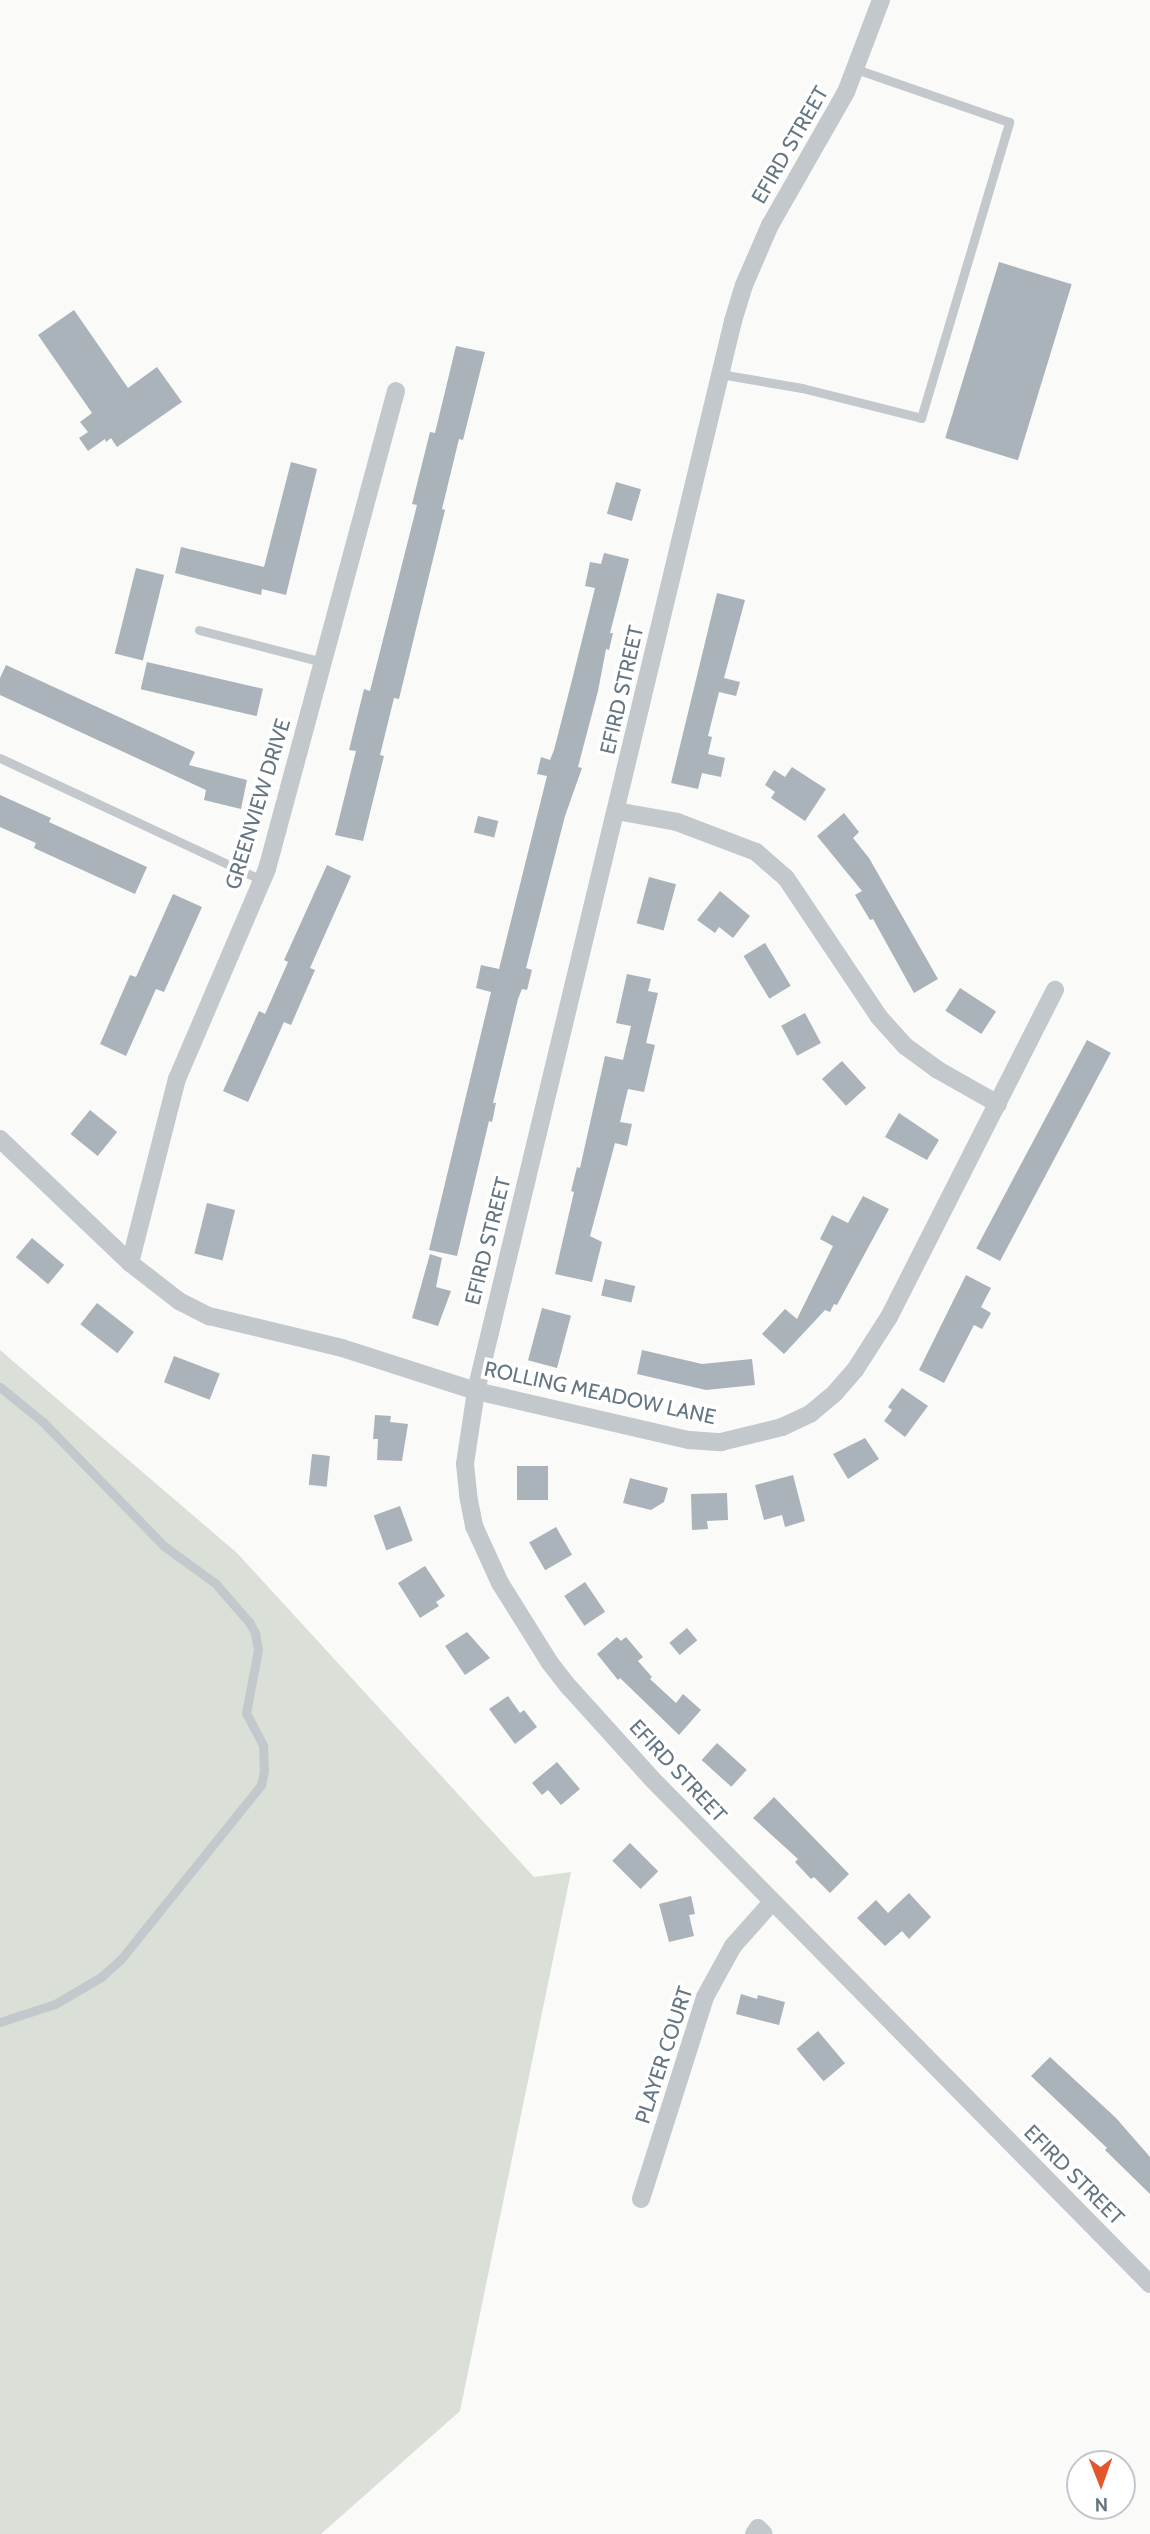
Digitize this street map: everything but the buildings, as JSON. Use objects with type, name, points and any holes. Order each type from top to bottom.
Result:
[{"type":"street","name":"EFIRD STREET","points":[[881,0],[856,69],[829,126],[770,225],[744,285],[720,374],[475,1391],[465,1464],[468,1495],[486,1555],[515,1611],[569,1687],[653,1780],[1150,2284]]},
{"type":"street","name":"GREENVIEW DRIVE","points":[[130,1263],[177,1079],[262,880],[396,391]]},
{"type":"street","points":[[616,811],[677,822],[756,852],[786,878],[879,1017],[905,1046],[937,1070],[998,1104]]},
{"type":"street","name":"ROLLING MEADOW LANE","points":[[0,1139],[130,1263],[179,1301],[209,1316],[342,1348],[475,1391],[690,1440],[720,1442],[782,1427],[810,1414],[834,1394],[873,1344],[1055,990]]},
{"type":"street","name":"PLAYER COURT","points":[[641,2199],[705,1997],[733,1946],[772,1902]]},
{"type":"lane","points":[[720,374],[802,388],[920,418],[1009,121],[856,69]]},
{"type":"lane","points":[[199,630],[323,662]]},
{"type":"lane","points":[[0,758],[262,880]]},
{"type":"lane","points":[[0,1387],[43,1422],[164,1546],[232,1598],[256,1633],[258,1650],[246,1713],[263,1745],[264,1771],[261,1785],[121,1959],[101,1977],[55,2004],[0,2022]]},
{"type":"shaded area","points":[[0,1350],[237,1553],[534,1877],[571,1872],[460,2411],[321,2534],[0,2534]]}]
